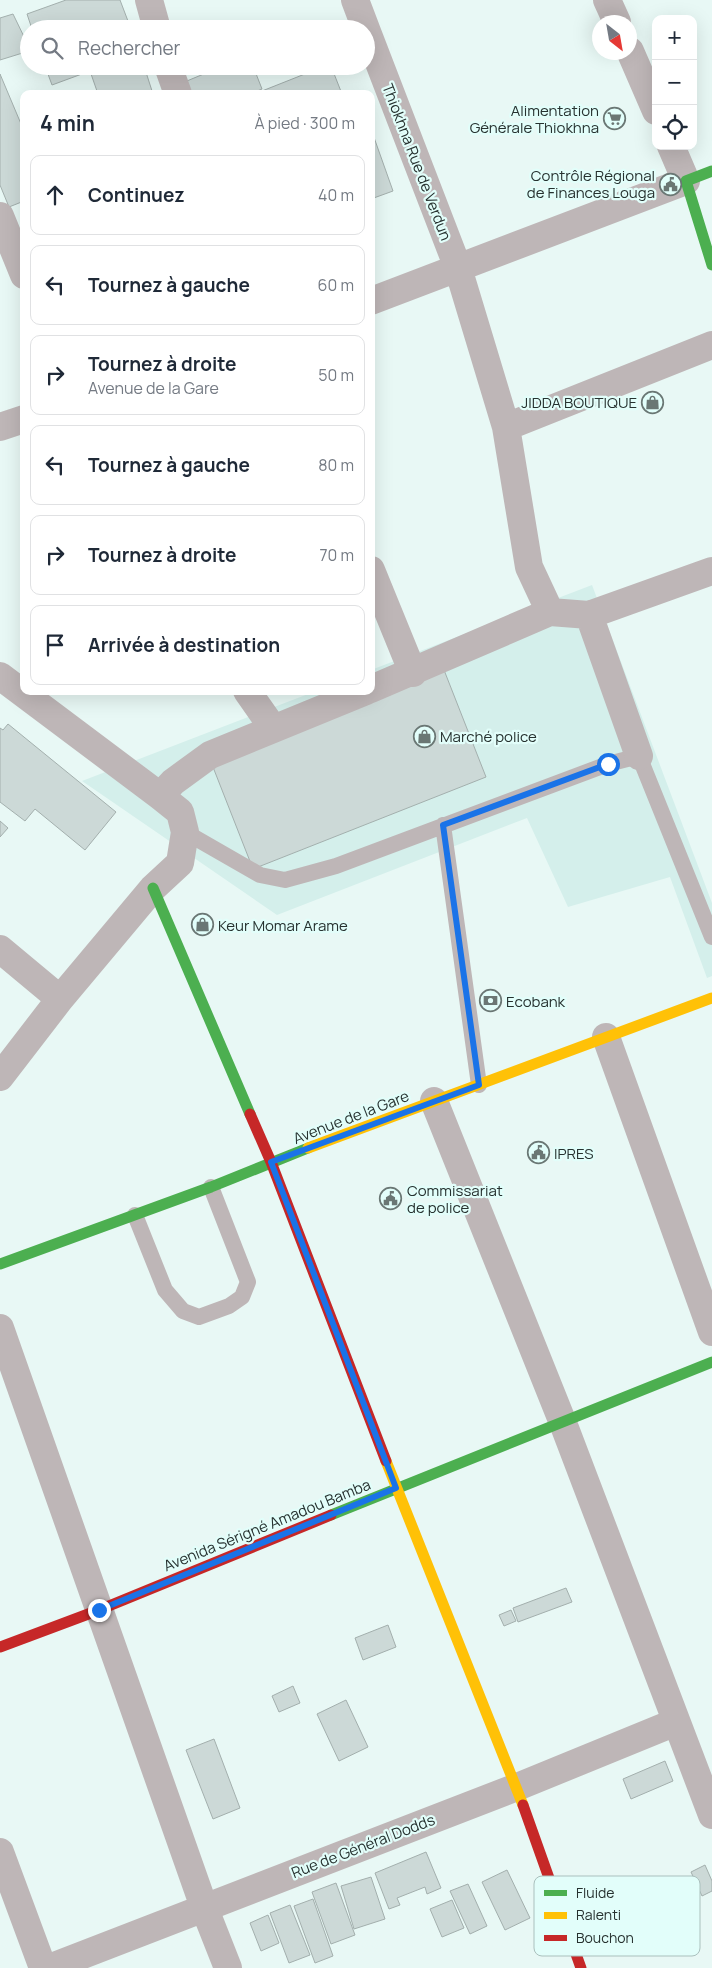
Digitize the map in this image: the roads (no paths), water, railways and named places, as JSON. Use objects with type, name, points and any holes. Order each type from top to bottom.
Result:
[{"type":"street","points":[[149,0],[155,20]]},
{"type":"street","name":"Thiokhna Rue de Verdun","points":[[355,0],[363,20]]},
{"type":"street","points":[[608,0],[614,15]]},
{"type":"street","name":"Thiokhna Rue de Verdun","points":[[375,52],[458,268],[506,427],[529,567],[550,612]]},
{"type":"street","points":[[634,60],[653,105]]},
{"type":"street","points":[[171,75],[177,90]]},
{"type":"street","points":[[673,150],[686,181],[712,266]]},
{"type":"street","points":[[375,299],[712,171]]},
{"type":"street","points":[[8,233],[20,264]]},
{"type":"street","points":[[506,427],[712,345]]},
{"type":"street","points":[[0,428],[20,420]]},
{"type":"street","points":[[375,687],[413,673],[550,612],[589,615],[712,571]]},
{"type":"street","points":[[375,580],[413,673]]},
{"type":"street","points":[[589,615],[639,756]]},
{"type":"street","points":[[0,676],[20,691]]},
{"type":"street","points":[[0,1077],[60,999],[153,888],[180,862],[185,832],[180,812],[25,695]]},
{"type":"street","points":[[251,695],[273,728]]},
{"type":"street","points":[[160,796],[173,782],[210,756],[273,728],[356,695]]},
{"type":"street","points":[[153,888],[271,1162],[396,1488],[517,1787],[548,1876]]},
{"type":"street","points":[[0,949],[60,999]]},
{"type":"street","name":"Avenue de la Gare","points":[[0,1264],[211,1187],[271,1162],[712,998]]},
{"type":"street","points":[[606,1037],[712,1332]]},
{"type":"street","points":[[434,1101],[564,1423],[712,1815]]},
{"type":"street","points":[[0,1328],[204,1907],[228,1968]]},
{"type":"street","name":"Avenida Sérigné Amadou Bamba","points":[[0,1648],[99,1610],[396,1488],[564,1423],[712,1362]]},
{"type":"street","name":"Rue de Général Dodds","points":[[49,1968],[517,1787],[676,1722]]},
{"type":"street","points":[[0,1852],[43,1968]]},
{"type":"street","points":[[577,1956],[581,1968]]},
{"type":"lane","points":[[185,832],[260,875],[285,880],[336,866],[608,764],[639,756],[712,937]]},
{"type":"lane","points":[[443,825],[479,1085]]},
{"type":"lane","points":[[135,1215],[165,1290],[183,1311],[199,1317],[229,1306],[242,1297],[248,1282],[211,1187]]},
{"type":"place","name":"Alimentation Générale Thiokhna","points":[[615,119]]},
{"type":"place","name":"Contrôle Régional de Finances Louga","points":[[671,184]]},
{"type":"place","name":"JIDDA BOUTIQUE","points":[[653,402]]},
{"type":"place","name":"Marché police","points":[[424,736]]},
{"type":"place","name":"Keur Momar Arame","points":[[202,925]]},
{"type":"place","name":"Ecobank","points":[[490,1001]]},
{"type":"place","name":"IPRES","points":[[538,1153]]},
{"type":"place","name":"Commissariat de police","points":[[391,1199]]}]
